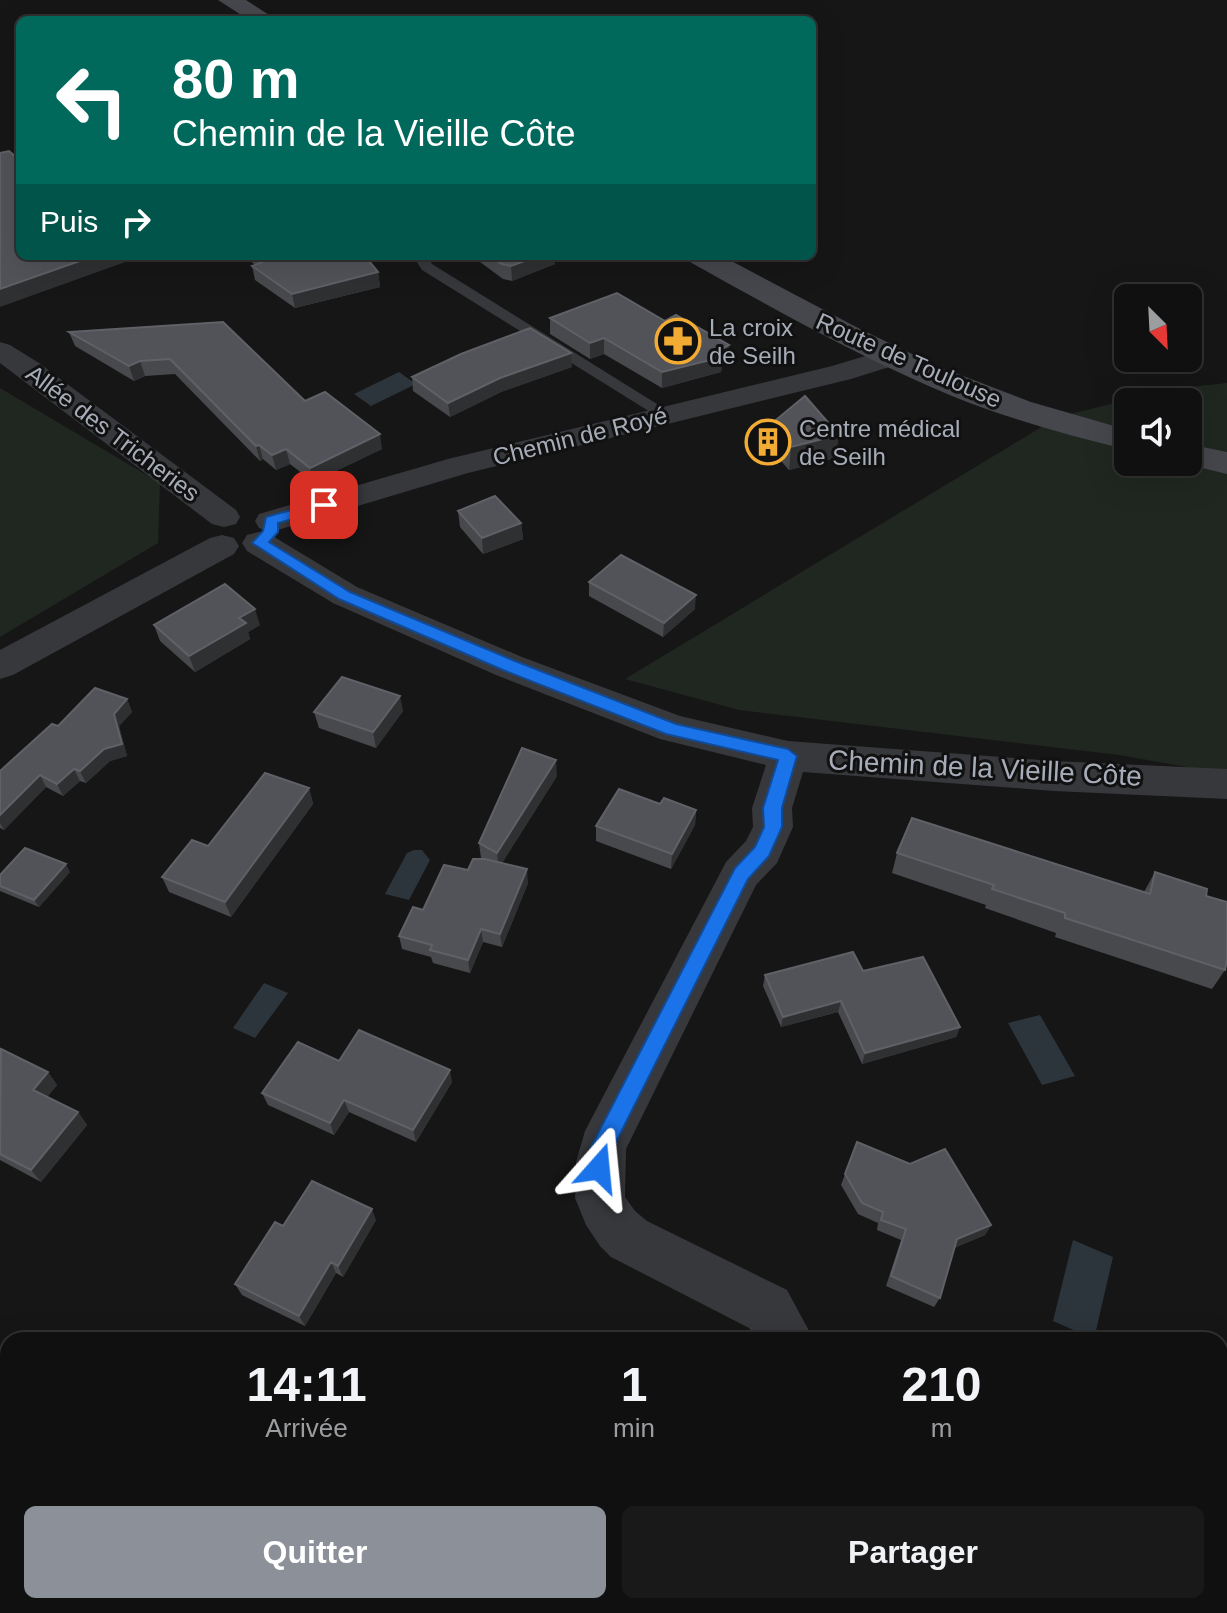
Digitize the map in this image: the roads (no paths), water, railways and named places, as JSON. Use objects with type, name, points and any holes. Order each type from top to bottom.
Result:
[{"type":"main road","points":[[229,0],[259,16]]},
{"type":"main road","name":"Route de Toulouse","points":[[708,260],[892,357],[1006,405],[1114,436]]},
{"type":"main road","points":[[1202,457],[1227,463]]},
{"type":"street","name":"Allée des Tricheries","points":[[0,351],[66,396],[223,532]]},
{"type":"street","name":"Chemin de Royé","points":[[223,532],[234,549],[265,532],[459,466],[841,373],[892,357]]},
{"type":"street","points":[[0,666],[223,532]]},
{"type":"street","name":"Chemin de la Vieille Côte","points":[[265,532],[345,595],[509,666],[673,729],[788,756],[1054,776],[1227,784]]},
{"type":"street","points":[[782,1332],[768,1309],[629,1239],[614,1226],[603,1209],[596,1189],[602,1147],[741,874],[762,851],[773,827],[772,808],[788,756]]},
{"type":"lane","points":[[423,260],[427,267],[652,407],[659,417]]},
{"type":"place","name":"La croix de Seilh","points":[[678,341]]},
{"type":"place","name":"Centre médical de Seilh","points":[[768,442]]}]
